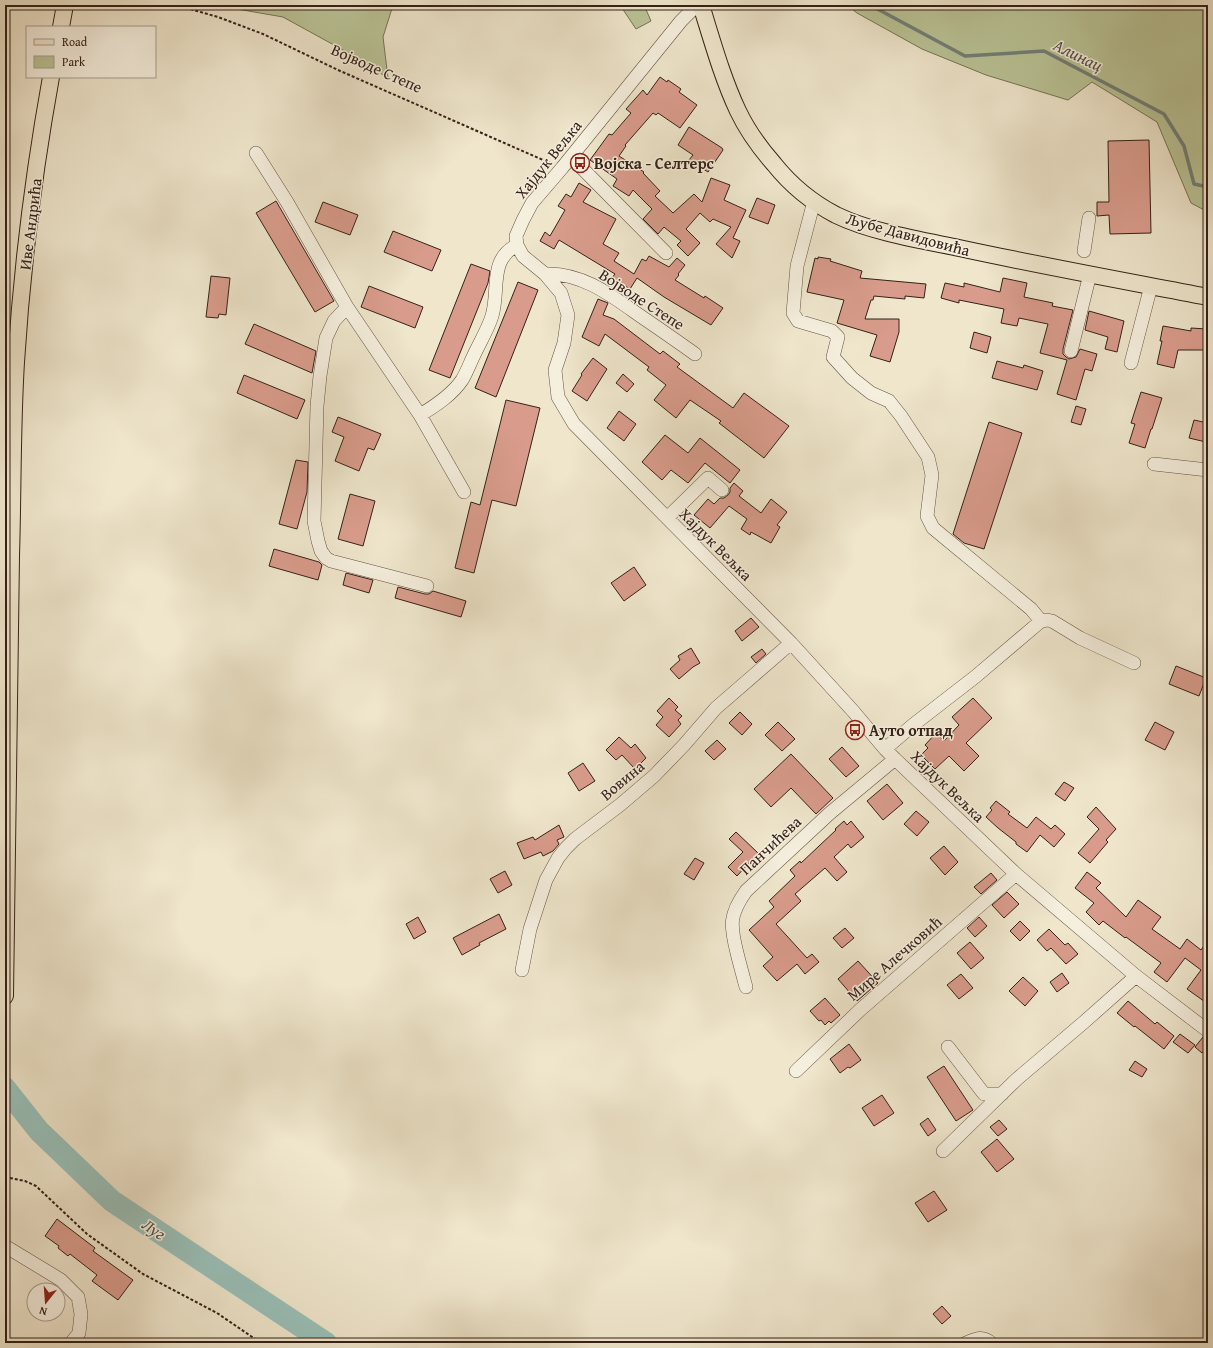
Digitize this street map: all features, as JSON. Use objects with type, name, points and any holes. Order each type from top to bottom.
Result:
[{"type":"main road","points":[[61,26],[65,5]]},
{"type":"main road","name":"Љубе Давидовића","points":[[701,5],[731,93],[738,111],[748,129],[775,166],[814,201],[834,214],[874,229],[994,256],[1208,297]]},
{"type":"main road","name":"Иве Андрића","points":[[5,996],[13,442],[16,364],[29,221],[51,78]]},
{"type":"street","name":"Хајдук Вељка","points":[[697,5],[669,35],[532,203],[522,220],[516,236],[517,245],[523,256],[545,274],[561,293],[568,315],[564,343],[555,370],[558,397],[574,424],[791,644],[895,759],[1016,874],[1136,976],[1208,1031]]},
{"type":"street","points":[[256,153],[287,202],[347,307],[420,415],[464,492]]},
{"type":"street","points":[[571,157],[666,253]]},
{"type":"street","points":[[814,201],[797,266],[793,313],[795,317],[798,321],[832,331],[838,337],[833,357],[852,378],[871,393],[889,400],[928,457],[932,475],[927,516],[933,528],[1031,609],[1041,621]]},
{"type":"street","points":[[1084,251],[1089,218]]},
{"type":"street","points":[[420,415],[447,396],[462,380],[492,316],[496,295],[496,277],[499,264],[506,252],[517,245]]},
{"type":"street","name":"Војводе Степе","points":[[545,274],[560,274],[568,276],[600,288],[695,354]]},
{"type":"street","points":[[1071,351],[1090,274]]},
{"type":"street","points":[[1131,363],[1151,286]]},
{"type":"street","points":[[347,307],[340,313],[326,338],[320,376],[317,406],[314,521],[318,541],[323,554],[331,561],[427,586]]},
{"type":"street","points":[[1154,464],[1208,470]]},
{"type":"street","points":[[667,518],[708,478],[722,490]]},
{"type":"street","points":[[885,749],[913,725],[975,677],[1041,621],[1052,621],[1080,638],[1134,663]]},
{"type":"street","name":"Вовина","points":[[522,970],[530,929],[546,880],[558,858],[566,848],[575,839],[620,805],[654,776],[684,745],[716,708],[791,644]]},
{"type":"street","name":"Панчићева","points":[[746,987],[732,931],[733,916],[740,899],[746,891],[830,813],[895,759]]},
{"type":"street","name":"Мире Алечковић","points":[[796,1071],[860,1010],[1016,874]]},
{"type":"street","points":[[943,1152],[1002,1094],[1136,976]]},
{"type":"street","points":[[948,1047],[984,1094],[1002,1094]]},
{"type":"street","points":[[5,1246],[61,1280],[78,1297],[81,1314],[79,1333],[71,1343]]},
{"type":"street","points":[[966,1343],[976,1338],[987,1341]]},
{"type":"path","name":"Војводе Степе","points":[[176,5],[218,17],[263,34],[338,70],[562,168]]},
{"type":"path","points":[[5,1177],[25,1181],[36,1186],[87,1234],[143,1274],[217,1314],[261,1343]]},
{"type":"green space","points":[[214,5],[393,5],[383,37],[388,78],[343,50],[283,17]]},
{"type":"green space","points":[[620,5],[644,5],[651,21],[636,29]]},
{"type":"green space","points":[[847,5],[1208,5],[1208,212],[1191,203],[1157,122],[1092,82],[1068,100],[986,75],[922,49],[857,13]]},
{"type":"building","points":[[660,77],[667,82],[668,80],[681,89],[679,92],[697,105],[680,128],[658,113],[656,115],[653,113],[625,145],[626,146],[619,156],[644,172],[643,173],[660,191],[655,196],[673,213],[694,194],[702,202],[711,178],[730,185],[724,200],[746,210],[733,238],[740,241],[732,258],[716,244],[731,227],[713,219],[710,222],[700,213],[686,229],[700,243],[688,256],[677,245],[681,241],[664,227],[658,234],[643,219],[652,209],[633,190],[629,196],[613,186],[617,179],[590,160],[609,134],[612,135],[631,113],[626,109],[643,90],[647,95]]},
{"type":"building","points":[[689,127],[723,150],[708,172],[689,160],[693,155],[678,145]]},
{"type":"building","points":[[1149,140],[1151,233],[1110,234],[1109,215],[1097,216],[1097,202],[1109,202],[1108,141]]},
{"type":"building","points":[[579,183],[591,190],[583,202],[616,219],[603,244],[619,253],[614,261],[634,274],[642,259],[646,261],[649,256],[669,267],[677,258],[685,265],[675,280],[704,298],[705,296],[723,308],[711,325],[664,297],[637,278],[630,289],[612,278],[615,274],[559,240],[554,249],[540,241],[545,232],[550,236],[565,210],[558,206],[566,194],[571,197]]},
{"type":"building","points":[[757,198],[775,205],[768,224],[749,217]]},
{"type":"building","points":[[276,201],[334,301],[315,312],[256,213]]},
{"type":"building","points":[[323,202],[358,215],[350,235],[315,222]]},
{"type":"building","points":[[393,231],[441,250],[432,271],[384,252]]},
{"type":"building","points":[[818,257],[831,259],[830,261],[862,271],[860,278],[926,284],[924,298],[905,296],[905,299],[874,296],[873,300],[871,300],[865,319],[899,319],[899,332],[890,362],[870,356],[877,335],[837,323],[844,300],[807,292],[815,258],[818,259]]},
{"type":"building","points":[[471,264],[490,271],[488,283],[450,378],[429,370]]},
{"type":"building","points":[[211,276],[230,278],[226,315],[219,314],[218,318],[206,317]]},
{"type":"building","points":[[1003,278],[1027,283],[1024,297],[1053,303],[1052,306],[1073,310],[1063,354],[1069,359],[1076,357],[1080,349],[1097,354],[1092,371],[1085,369],[1076,400],[1057,394],[1067,360],[1040,353],[1048,324],[1019,318],[1017,326],[1001,323],[1004,309],[959,300],[959,303],[941,298],[945,283],[964,287],[964,283],[1000,292]]},
{"type":"building","points":[[518,282],[538,290],[496,397],[475,388]]},
{"type":"building","points":[[369,286],[423,307],[415,328],[361,307]]},
{"type":"building","points":[[598,299],[608,303],[603,315],[614,319],[660,354],[663,351],[680,364],[677,367],[733,408],[744,393],[789,426],[764,458],[719,423],[721,421],[690,400],[676,418],[654,400],[666,385],[647,370],[649,367],[605,334],[599,346],[582,337]]},
{"type":"building","points":[[1089,311],[1124,321],[1117,352],[1105,349],[1108,337],[1085,330]]},
{"type":"building","points":[[254,324],[316,351],[312,373],[245,344]]},
{"type":"building","points":[[1163,326],[1191,331],[1191,328],[1207,329],[1208,350],[1178,350],[1174,368],[1157,364],[1162,341],[1160,341]]},
{"type":"building","points":[[974,332],[991,337],[987,353],[970,348]]},
{"type":"building","points":[[593,358],[607,369],[587,401],[572,391],[582,375],[581,374]]},
{"type":"building","points":[[997,361],[1023,368],[1024,365],[1043,371],[1037,390],[992,378]]},
{"type":"building","points":[[623,374],[634,384],[627,392],[616,383]]},
{"type":"building","points":[[244,375],[305,400],[297,419],[237,393]]},
{"type":"building","points":[[1141,392],[1162,398],[1145,448],[1129,443],[1135,424],[1131,423]]},
{"type":"building","points":[[506,400],[540,408],[516,506],[492,500],[474,573],[455,568],[471,502],[480,505]]},
{"type":"building","points":[[1076,406],[1086,409],[1081,425],[1071,422]]},
{"type":"building","points":[[619,411],[636,424],[624,441],[607,428]]},
{"type":"building","points":[[338,417],[381,434],[374,450],[368,448],[359,471],[335,461],[344,437],[332,432]]},
{"type":"building","points":[[1194,420],[1208,423],[1206,442],[1189,438]]},
{"type":"building","points":[[989,422],[1022,433],[984,549],[964,543],[953,534]]},
{"type":"building","points":[[665,435],[688,453],[700,438],[740,470],[730,483],[705,463],[688,483],[671,470],[662,480],[642,462]]},
{"type":"building","points":[[296,460],[308,462],[307,492],[297,529],[279,524]]},
{"type":"building","points":[[734,483],[743,491],[739,496],[761,513],[771,499],[787,512],[777,525],[780,527],[771,543],[751,532],[750,535],[741,529],[747,519],[729,506],[710,528],[694,515],[708,499],[714,504],[720,498],[724,498],[728,495],[730,488]]},
{"type":"building","points":[[350,494],[375,501],[363,546],[338,539]]},
{"type":"building","points":[[274,549],[319,562],[322,565],[318,580],[269,566]]},
{"type":"building","points":[[634,567],[646,585],[624,601],[611,583]]},
{"type":"building","points":[[346,573],[373,580],[369,593],[343,585]]},
{"type":"building","points":[[398,587],[425,594],[429,594],[433,591],[466,601],[461,617],[395,598]]},
{"type":"building","points":[[751,618],[759,627],[742,641],[735,631]]},
{"type":"building","points":[[691,648],[700,663],[679,679],[670,669],[680,660],[678,656]]},
{"type":"building","points":[[762,649],[766,654],[756,663],[751,657]]},
{"type":"building","points":[[1176,666],[1206,678],[1199,696],[1169,684]]},
{"type":"building","points":[[669,698],[678,707],[675,710],[682,716],[678,720],[681,724],[669,737],[656,725],[663,717],[657,711]]},
{"type":"building","points":[[973,698],[992,718],[966,743],[979,756],[964,771],[949,756],[935,769],[921,755],[928,748],[925,745],[936,733],[944,741],[959,725],[952,717]]},
{"type":"building","points":[[740,712],[752,724],[742,735],[729,723]]},
{"type":"building","points":[[778,722],[795,739],[782,751],[765,735]]},
{"type":"building","points":[[1155,722],[1174,732],[1165,750],[1145,740]]},
{"type":"building","points":[[619,737],[631,748],[635,744],[646,758],[635,769],[622,755],[616,760],[606,750]]},
{"type":"building","points":[[717,740],[726,749],[714,760],[705,751]]},
{"type":"building","points":[[842,747],[859,766],[846,777],[829,759]]},
{"type":"building","points":[[791,754],[833,798],[816,814],[791,788],[771,807],[754,789]]},
{"type":"building","points":[[583,763],[595,781],[579,791],[568,773]]},
{"type":"building","points":[[1064,782],[1074,788],[1065,801],[1055,794]]},
{"type":"building","points":[[887,784],[903,803],[883,820],[867,801]]},
{"type":"building","points":[[996,801],[1010,812],[1008,814],[1027,828],[1036,817],[1051,829],[1055,825],[1065,834],[1054,847],[1040,835],[1027,852],[986,817],[992,810],[990,808]]},
{"type":"building","points":[[1096,807],[1116,829],[1106,840],[1108,842],[1090,863],[1078,853],[1099,829],[1087,817]]},
{"type":"building","points":[[916,811],[929,822],[917,836],[904,824]]},
{"type":"building","points":[[844,821],[847,825],[851,821],[864,837],[851,848],[848,844],[834,857],[847,872],[837,881],[825,868],[795,894],[801,901],[776,924],[807,958],[812,954],[819,962],[805,974],[797,964],[777,981],[763,966],[773,957],[749,930],[774,907],[769,901],[795,876],[790,870],[800,861],[801,863]]},
{"type":"building","points":[[559,825],[564,837],[557,840],[559,844],[553,851],[543,856],[541,852],[524,859],[517,843],[533,837],[535,840]]},
{"type":"building","points":[[736,832],[758,853],[737,876],[728,867],[743,852],[729,839]]},
{"type":"building","points":[[944,846],[958,862],[945,875],[930,858]]},
{"type":"building","points":[[695,858],[704,863],[694,880],[684,874]]},
{"type":"building","points":[[505,871],[512,885],[498,893],[490,879]]},
{"type":"building","points":[[1087,872],[1101,883],[1096,888],[1126,917],[1138,900],[1161,917],[1152,929],[1180,949],[1187,939],[1201,950],[1208,940],[1208,1004],[1187,989],[1201,970],[1185,958],[1167,982],[1154,972],[1161,963],[1103,921],[1099,925],[1086,912],[1094,903],[1075,888]]},
{"type":"building","points":[[991,873],[997,880],[981,894],[974,887]]},
{"type":"building","points":[[1007,892],[1019,904],[1004,918],[992,905]]},
{"type":"building","points":[[499,914],[506,929],[479,943],[480,945],[462,955],[453,938]]},
{"type":"building","points":[[418,917],[426,932],[414,939],[406,924]]},
{"type":"building","points":[[979,917],[987,926],[975,937],[967,928]]},
{"type":"building","points":[[1020,921],[1030,931],[1020,941],[1010,931]]},
{"type":"building","points":[[845,928],[854,938],[842,948],[833,938]]},
{"type":"building","points":[[1049,929],[1065,945],[1068,943],[1078,954],[1066,964],[1051,948],[1047,951],[1037,940]]},
{"type":"building","points":[[970,942],[984,958],[971,969],[957,953]]},
{"type":"building","points":[[858,961],[878,983],[857,1001],[838,979]]},
{"type":"building","points":[[1062,973],[1069,983],[1057,992],[1050,982]]},
{"type":"building","points":[[961,974],[973,988],[959,999],[947,985]]},
{"type":"building","points":[[1023,977],[1038,991],[1025,1006],[1009,991]]},
{"type":"building","points":[[825,998],[840,1015],[831,1023],[829,1021],[825,1025],[810,1011]]},
{"type":"building","points":[[1128,1001],[1155,1024],[1157,1022],[1174,1036],[1164,1049],[1117,1013]]},
{"type":"building","points":[[1180,1034],[1195,1045],[1188,1053],[1173,1042]]},
{"type":"building","points":[[1203,1037],[1208,1039],[1208,1046],[1202,1053],[1195,1047]]},
{"type":"building","points":[[849,1044],[861,1060],[840,1073],[830,1059]]},
{"type":"building","points":[[1135,1061],[1147,1069],[1142,1077],[1129,1070]]},
{"type":"building","points":[[944,1066],[973,1110],[956,1121],[927,1077]]},
{"type":"building","points":[[882,1095],[894,1113],[874,1126],[862,1108]]},
{"type":"building","points":[[928,1118],[936,1130],[928,1136],[920,1124]]},
{"type":"building","points":[[999,1120],[1007,1129],[998,1136],[990,1127]]},
{"type":"building","points":[[997,1139],[1014,1159],[997,1172],[981,1152]]},
{"type":"building","points":[[934,1191],[947,1210],[928,1222],[915,1203]]},
{"type":"building","points":[[57,1219],[95,1248],[93,1251],[133,1280],[118,1300],[92,1281],[97,1275],[70,1254],[68,1256],[58,1248],[59,1246],[45,1236]]},
{"type":"building","points":[[942,1306],[951,1316],[942,1324],[933,1314]]},
{"type":"waterway","name":"Алинац","points":[[870,5],[965,56],[1044,51],[1164,114],[1184,146],[1194,184],[1208,187]]},
{"type":"waterway","name":"Луг","points":[[5,1088],[39,1131],[112,1201],[326,1343]]},
{"type":"place","name":"Војска - Селтерс","points":[[580,163]]},
{"type":"place","name":"Ауто отпад","points":[[855,730]]}]
